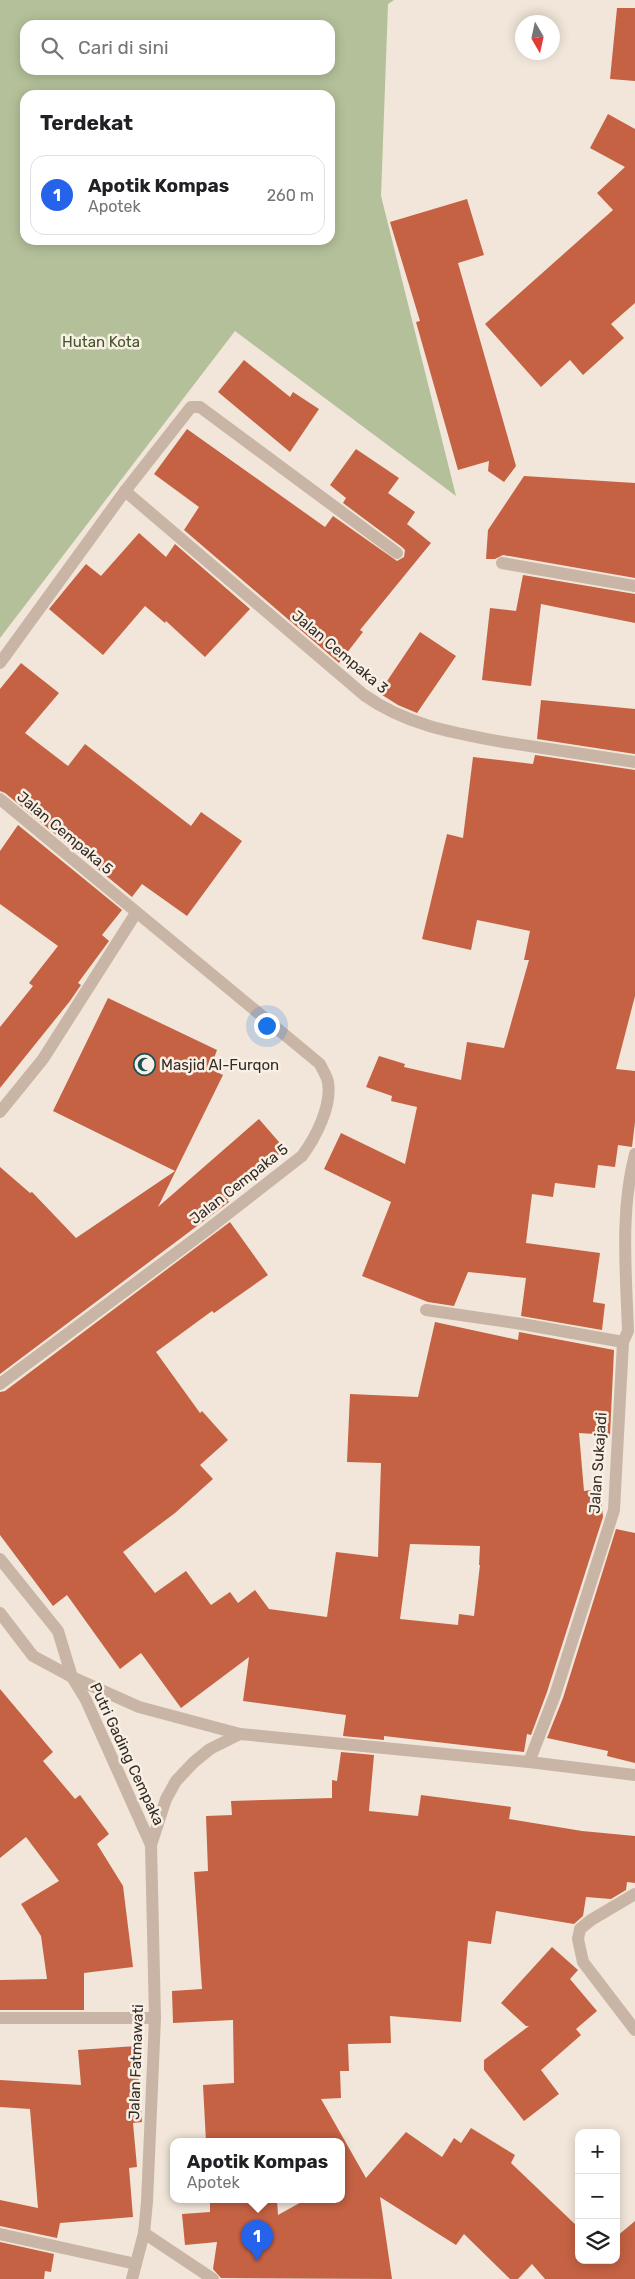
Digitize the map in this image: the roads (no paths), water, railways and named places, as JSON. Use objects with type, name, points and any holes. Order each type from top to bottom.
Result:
[{"type":"street","points":[[0,663],[125,491],[191,407],[200,406],[397,553]]},
{"type":"street","name":"Jalan Cempaka 3","points":[[125,491],[364,695],[382,708],[406,719],[452,732],[635,762]]},
{"type":"street","points":[[502,564],[635,586]]},
{"type":"street","name":"Jalan Cempaka 5","points":[[0,799],[320,1064],[328,1081],[327,1108],[309,1146],[302,1156],[207,1230],[0,1384]]},
{"type":"street","points":[[0,1112],[43,1059],[136,913]]},
{"type":"street","name":"Jalan Sukajadi","points":[[529,1762],[555,1695],[614,1510],[628,1334],[625,1212],[628,1183],[635,1154]]},
{"type":"street","points":[[426,1310],[522,1324],[628,1334]]},
{"type":"street","name":"Putri Gading Cempaka","points":[[0,1559],[58,1631],[72,1677],[86,1700],[151,1845]]},
{"type":"street","name":"Putri Gading Cempaka","points":[[0,1614],[33,1656],[72,1677],[125,1701],[240,1734],[529,1762],[635,1775]]},
{"type":"street","points":[[151,1845],[166,1799],[176,1781],[210,1749],[240,1734]]},
{"type":"street","name":"Jalan Fatmawati","points":[[132,2279],[144,2233],[155,2018],[151,1845]]},
{"type":"street","points":[[635,1894],[590,1920],[580,1929],[578,1939],[583,1962],[635,2030]]},
{"type":"street","points":[[0,2018],[155,2018]]},
{"type":"street","points":[[144,2233],[213,2279]]},
{"type":"street","points":[[0,2234],[136,2264]]},
{"type":"place","name":"Masjid Al-Furqon","points":[[145,1065]]},
{"type":"place","name":"Apotik Kompas","points":[[257,2261]]},
{"type":"park label","name":"Hutan Kota","points":[[101,342]]}]
